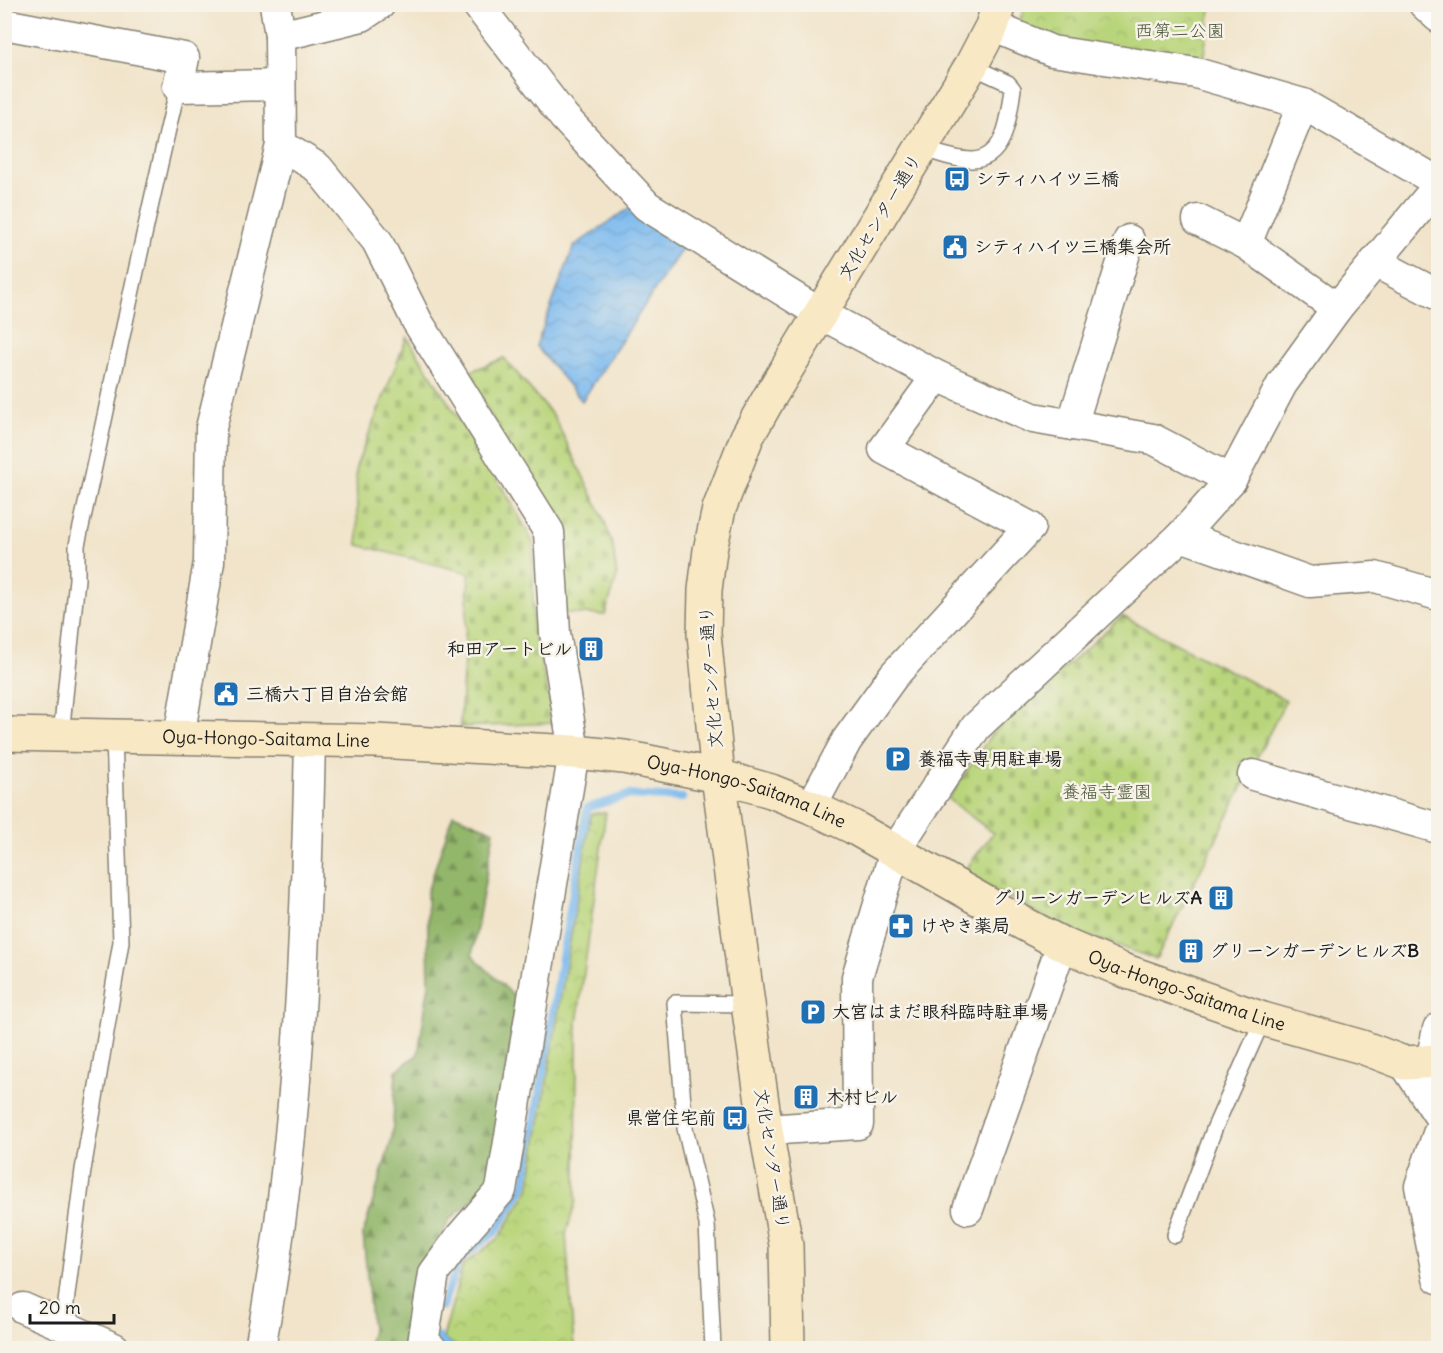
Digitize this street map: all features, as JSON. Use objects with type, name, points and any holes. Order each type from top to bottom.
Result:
[{"type":"main road","name":"文化センター通り","points":[[788,1348],[786,1245],[766,1130],[748,1004],[718,776],[704,634],[705,590],[710,550],[719,509],[747,437],[971,66],[995,15]]},
{"type":"main road","name":"Oya-Hongo-Saitama Line","points":[[4,734],[376,741],[574,752],[624,757],[718,776],[771,791],[853,827],[1062,944],[1120,969],[1263,1019],[1425,1062]]},
{"type":"street","points":[[179,737],[209,562],[211,428],[281,145],[280,36],[275,4]]},
{"type":"street","points":[[280,36],[362,16],[380,4]]},
{"type":"street","points":[[477,4],[564,117],[647,206],[821,314],[937,376],[1033,418],[1153,439],[1231,480]]},
{"type":"street","points":[[1424,4],[1438,16]]},
{"type":"street","points":[[766,1130],[858,1124],[857,977],[895,851],[976,727],[1181,536],[1231,480],[1281,384],[1337,308],[1438,184],[1303,104],[1196,73],[1052,51],[995,15]]},
{"type":"street","points":[[4,24],[184,58],[178,87],[279,85]]},
{"type":"street","points":[[1246,244],[1303,104]]},
{"type":"street","points":[[281,145],[318,168],[377,241],[417,321],[549,532],[555,633],[574,752],[501,1190],[461,1236],[434,1273],[423,1343],[431,1348]]},
{"type":"street","points":[[1198,220],[1246,244],[1337,308]]},
{"type":"street","points":[[1072,425],[1129,240]]},
{"type":"street","points":[[1375,262],[1438,296]]},
{"type":"street","points":[[811,807],[847,740],[894,675],[1030,527],[884,449],[937,376]]},
{"type":"street","points":[[1181,536],[1310,582],[1375,577],[1438,596]]},
{"type":"street","points":[[260,1348],[273,1281],[295,1077],[307,880],[310,739]]},
{"type":"street","points":[[1254,775],[1438,828]]},
{"type":"street","points":[[968,1209],[1062,944]]},
{"type":"street","points":[[1438,1029],[1425,1062],[1438,1114]]},
{"type":"street","points":[[1438,1134],[1420,1185],[1438,1278]]},
{"type":"street","points":[[14,1305],[114,1348]]},
{"type":"lane","points":[[921,148],[973,160],[984,157],[995,149],[1004,137],[1013,89],[1008,83],[971,66]]},
{"type":"lane","points":[[61,735],[77,579],[77,545],[152,195],[178,87]]},
{"type":"lane","points":[[63,1326],[83,1170],[121,942],[114,736]]},
{"type":"lane","points":[[713,1348],[707,1224],[685,1128],[675,1003],[748,1004]]},
{"type":"lane","points":[[1175,1235],[1215,1127],[1263,1019]]},
{"type":"green space","name":"西第二公園","points":[[1025,5],[1211,5],[1203,61],[1052,41],[1018,26]]},
{"type":"green space","points":[[407,337],[511,502],[533,542],[533,630],[555,723],[460,727],[469,573],[358,545],[356,467]]},
{"type":"green space","points":[[504,358],[554,417],[603,517],[613,547],[617,577],[605,615],[564,613],[557,535],[467,373]]},
{"type":"green space","name":"養福寺霊園","points":[[1122,616],[1286,700],[1156,959],[1064,928],[963,873],[993,833],[948,799],[991,735]]},
{"type":"green space","points":[[606,812],[577,1023],[576,1201],[566,1234],[574,1348],[459,1348],[443,1338],[463,1265],[499,1238],[529,1189],[591,814]]},
{"type":"green space","points":[[453,814],[494,831],[472,955],[516,998],[494,1183],[449,1220],[416,1295],[407,1348],[368,1348],[372,1330],[363,1234],[392,1138],[396,1071],[418,1054],[429,984],[427,892]]},
{"type":"water","points":[[630,208],[683,247],[582,401],[536,346],[574,246]]},
{"type":"waterway","points":[[442,1307],[459,1260],[496,1231],[524,1186],[587,808],[628,795],[682,798]]},
{"type":"waterway","points":[[438,1337],[438,1340],[451,1348]]},
{"type":"place","name":"シティハイツ三橋","points":[[957,179]]},
{"type":"place","name":"シティハイツ三橋集会所","points":[[955,247]]},
{"type":"place","name":"和田アートビル","points":[[591,649]]},
{"type":"place","name":"三橋六丁目自治会館","points":[[226,694]]},
{"type":"place","name":"養福寺専用駐車場","points":[[898,759]]},
{"type":"place","name":"グリーンガーデンヒルズA","points":[[1221,898]]},
{"type":"place","name":"けやき薬局","points":[[901,926]]},
{"type":"place","name":"グリーンガーデンヒルズB","points":[[1191,951]]},
{"type":"place","name":"大宮はまだ眼科臨時駐車場","points":[[813,1012]]},
{"type":"place","name":"木村ビル","points":[[806,1097]]},
{"type":"place","name":"県営住宅前","points":[[735,1118]]}]
